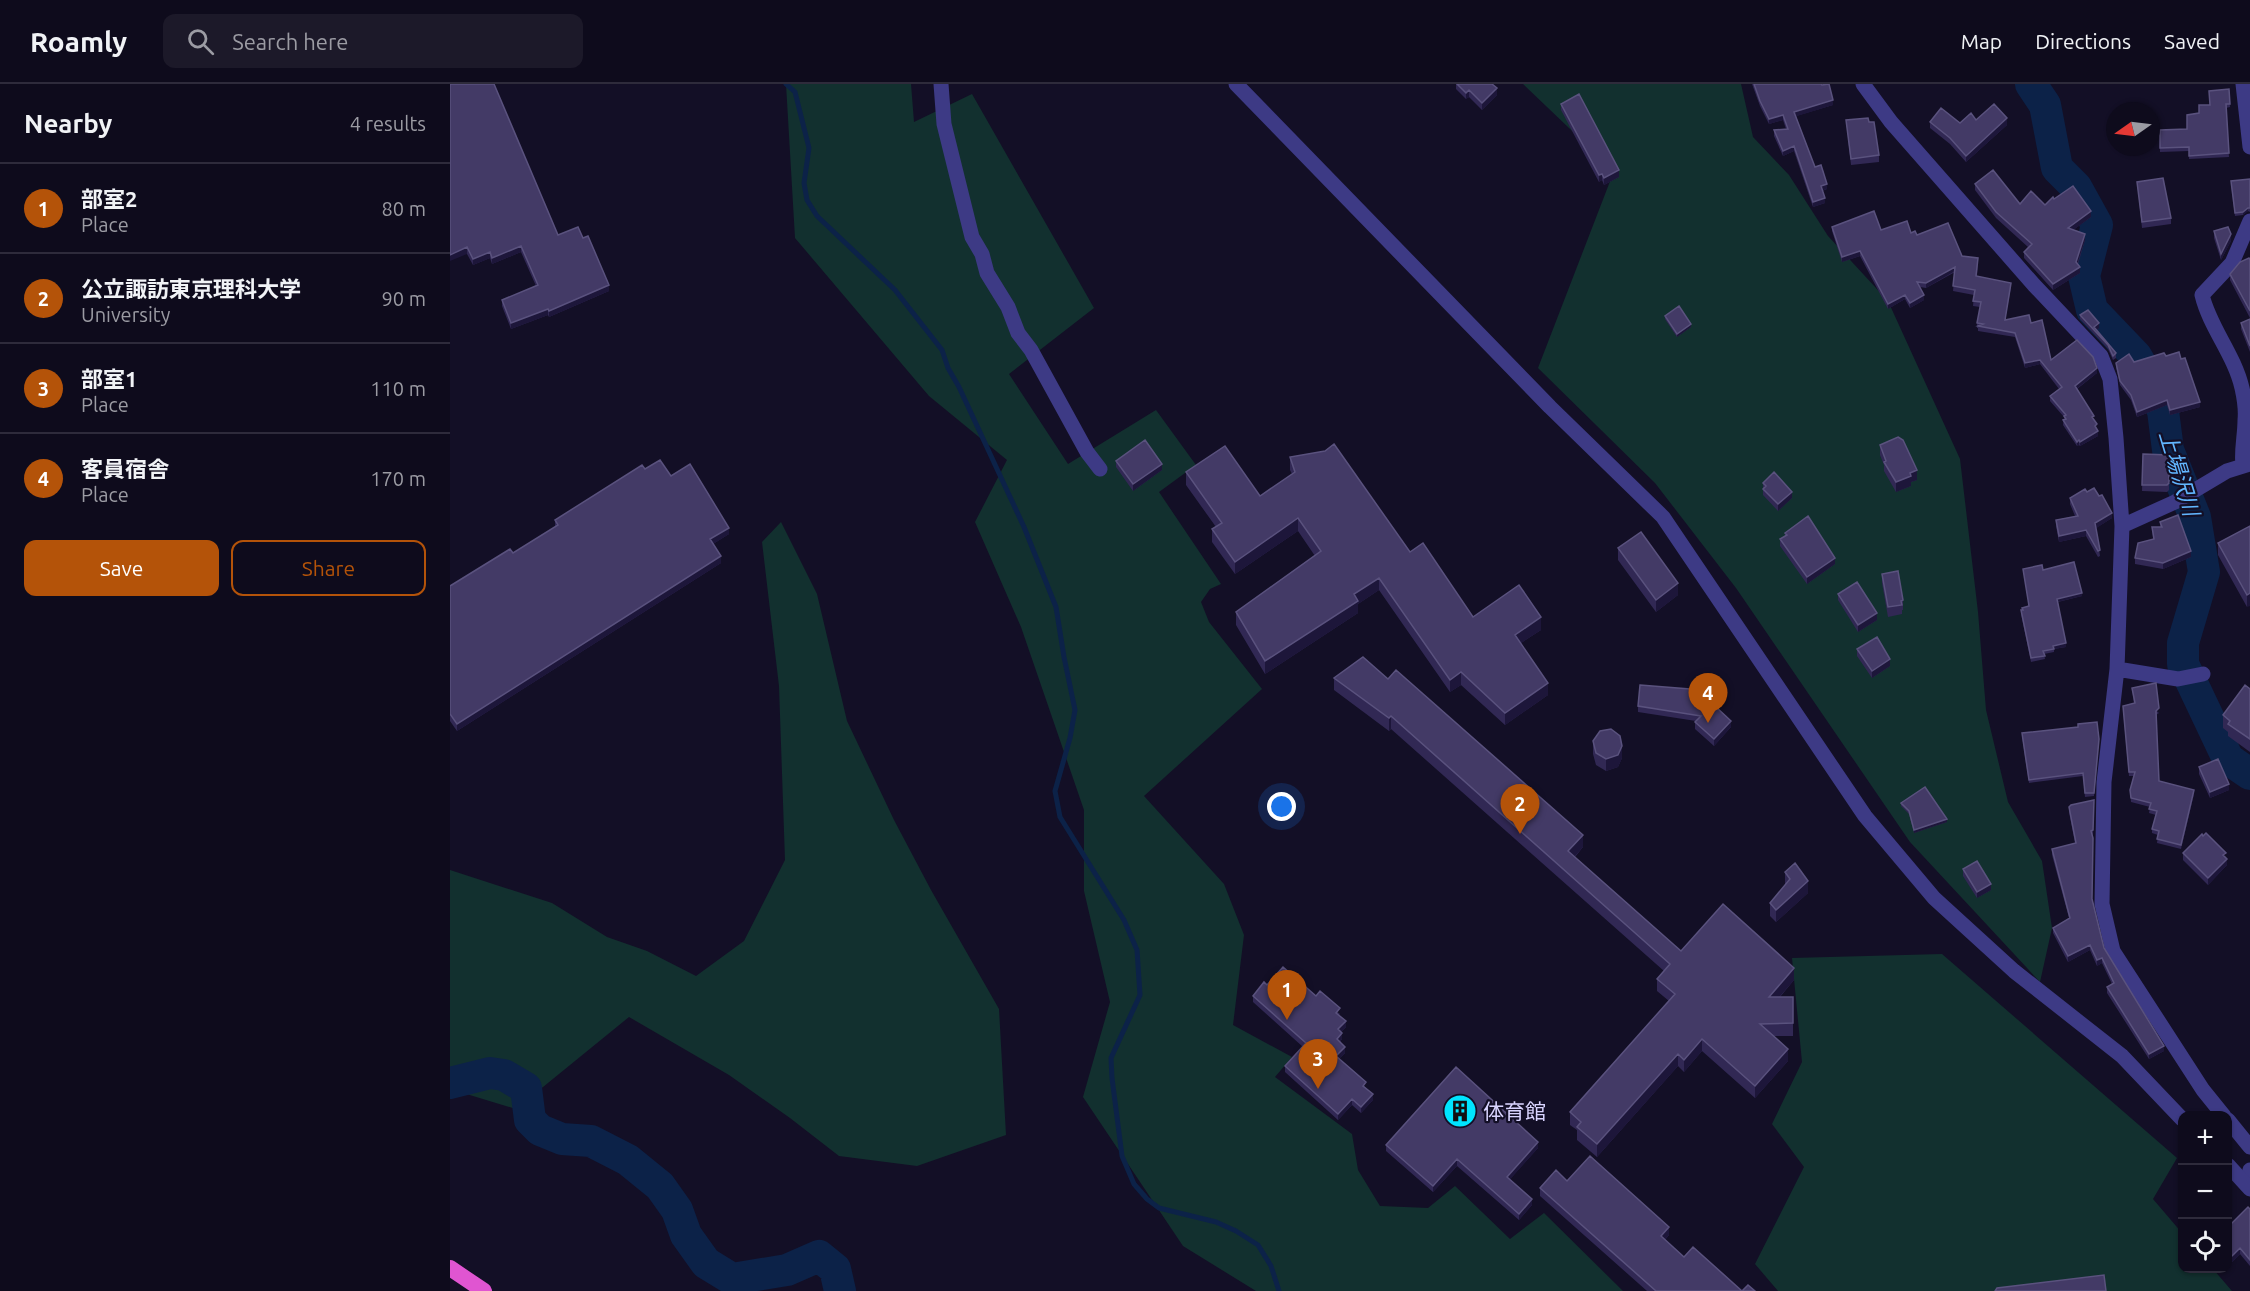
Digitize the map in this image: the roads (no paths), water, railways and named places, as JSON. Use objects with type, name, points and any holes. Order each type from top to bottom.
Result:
[{"type":"highway","points":[[450,1268],[484,1291]]},
{"type":"street","points":[[941,84],[944,124],[972,237],[982,254],[987,273],[1008,307],[1018,333],[1031,350],[1087,452],[1100,470]]},
{"type":"street","points":[[1236,84],[1550,407],[1663,517],[1865,816],[1934,898],[2014,970],[2122,1056],[2178,1115]]},
{"type":"street","points":[[1863,84],[1899,131],[2034,285],[2101,356],[2110,379],[2122,526],[2116,669],[2104,782],[2102,904],[2113,951],[2203,1090],[2220,1111]]},
{"type":"street","points":[[2243,84],[2250,147]]},
{"type":"street","points":[[2122,526],[2175,502],[2227,471],[2246,465],[2241,451],[2246,419],[2242,389],[2235,364],[2206,312],[2202,295],[2232,263],[2250,221]]},
{"type":"street","points":[[2116,669],[2178,679],[2203,674]]},
{"type":"street","points":[[2232,1125],[2250,1147]]},
{"type":"street","points":[[2232,1168],[2249,1181]]},
{"type":"waterway","points":[[786,84],[795,92],[809,148],[804,183],[807,200],[817,216],[895,290],[942,350],[948,368],[1024,527],[1056,607],[1075,710],[1070,738],[1055,791],[1060,817],[1124,920],[1137,950],[1140,995],[1111,1058],[1122,1156],[1134,1184],[1147,1199],[1159,1208],[1216,1222],[1258,1245],[1271,1266],[1279,1291]]},
{"type":"waterway","name":"上場沢川","points":[[2031,84],[2045,105],[2057,168],[2076,187],[2097,225],[2084,276],[2092,310],[2136,356],[2147,375],[2163,411],[2168,450],[2195,517],[2204,572],[2183,643],[2183,664],[2228,759],[2250,774]]},
{"type":"waterway","points":[[450,1083],[490,1073],[504,1075],[526,1088],[530,1120],[540,1130],[562,1139],[591,1141],[628,1160],[660,1186],[677,1210],[686,1235],[706,1263],[732,1279],[787,1270],[819,1256],[835,1269],[840,1291]]},
{"type":"place","name":"客員宿舎","points":[[1708,723]]},
{"type":"place","name":"公立諏訪東京理科大学","points":[[1520,834]]},
{"type":"place","name":"部室2","points":[[1287,1020]]},
{"type":"place","name":"部室1","points":[[1318,1089]]},
{"type":"place","name":"体育館","points":[[1460,1111]]}]
